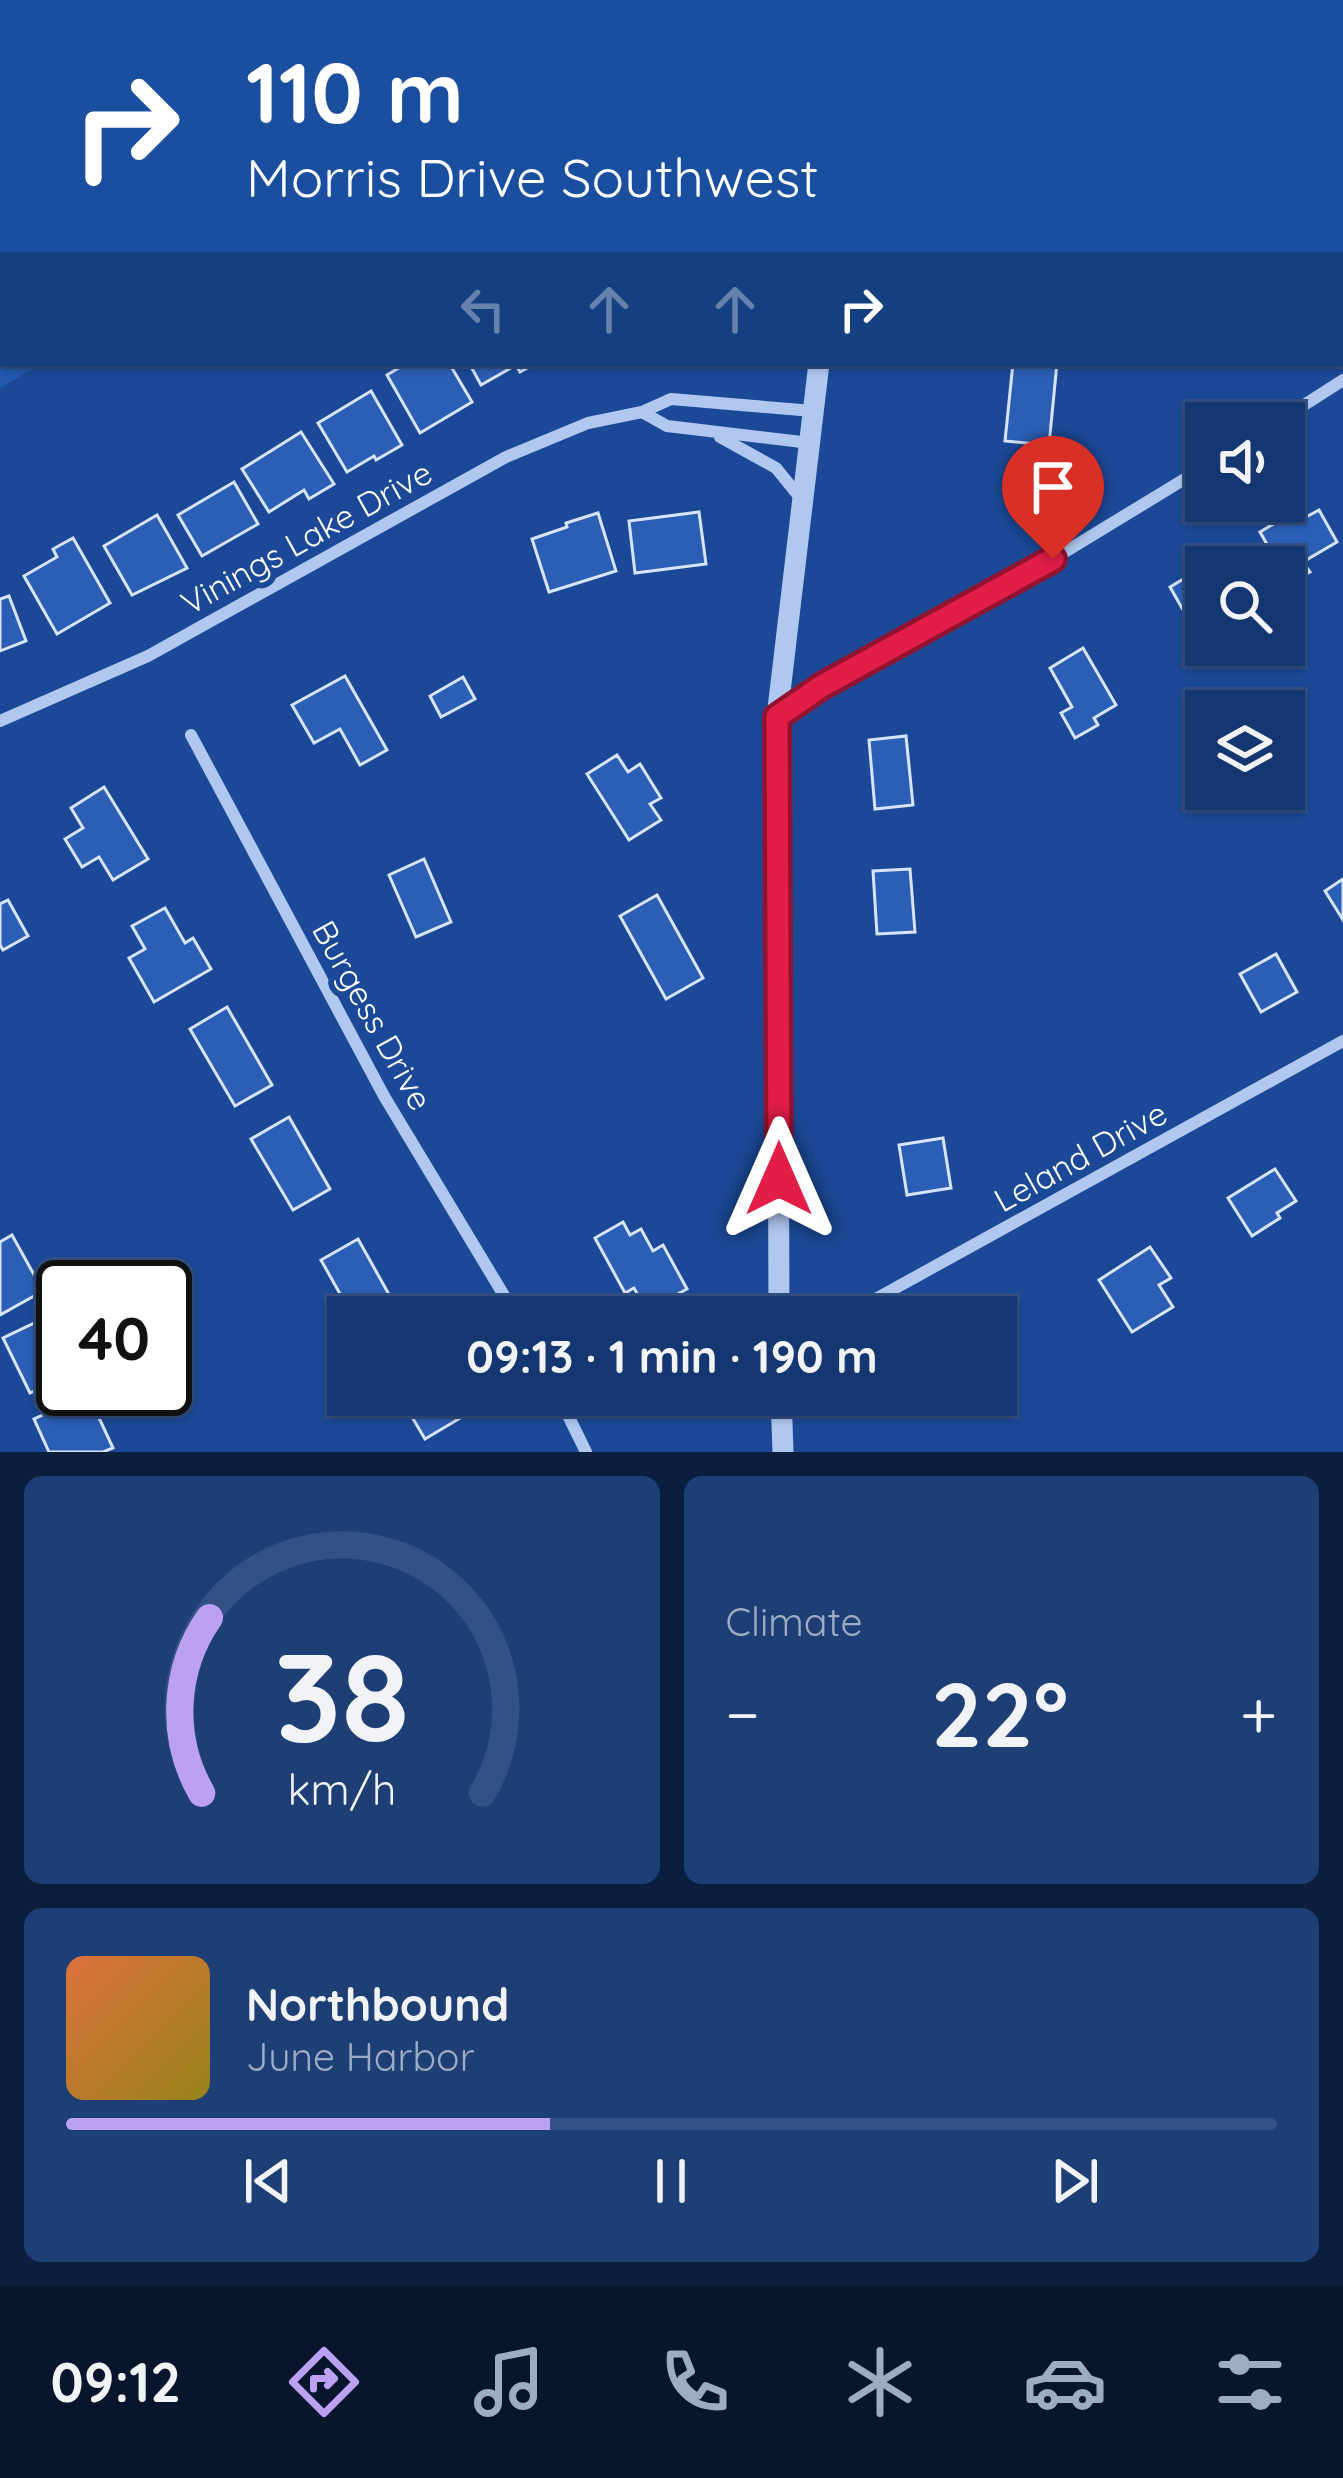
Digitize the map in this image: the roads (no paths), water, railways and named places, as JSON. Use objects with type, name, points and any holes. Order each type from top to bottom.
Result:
[{"type":"street","points":[[779,1296],[777,717],[819,366]]},
{"type":"street","points":[[1305,404],[1343,380]]},
{"type":"street","name":"Vinings Lake Drive","points":[[0,722],[148,656],[506,457],[588,423],[642,412],[671,399],[813,411]]},
{"type":"street","points":[[642,412],[667,426],[810,443]]},
{"type":"street","points":[[708,431],[776,468],[802,500]]},
{"type":"street","points":[[777,717],[822,686],[1014,583],[1185,479]]},
{"type":"street","name":"Burgess Drive","points":[[190,735],[384,1096],[504,1296]]},
{"type":"street","name":"Leland Drive","points":[[881,1296],[1343,1041]]},
{"type":"street","points":[[568,1416],[586,1452]]},
{"type":"street","points":[[782,1416],[783,1452]]}]
